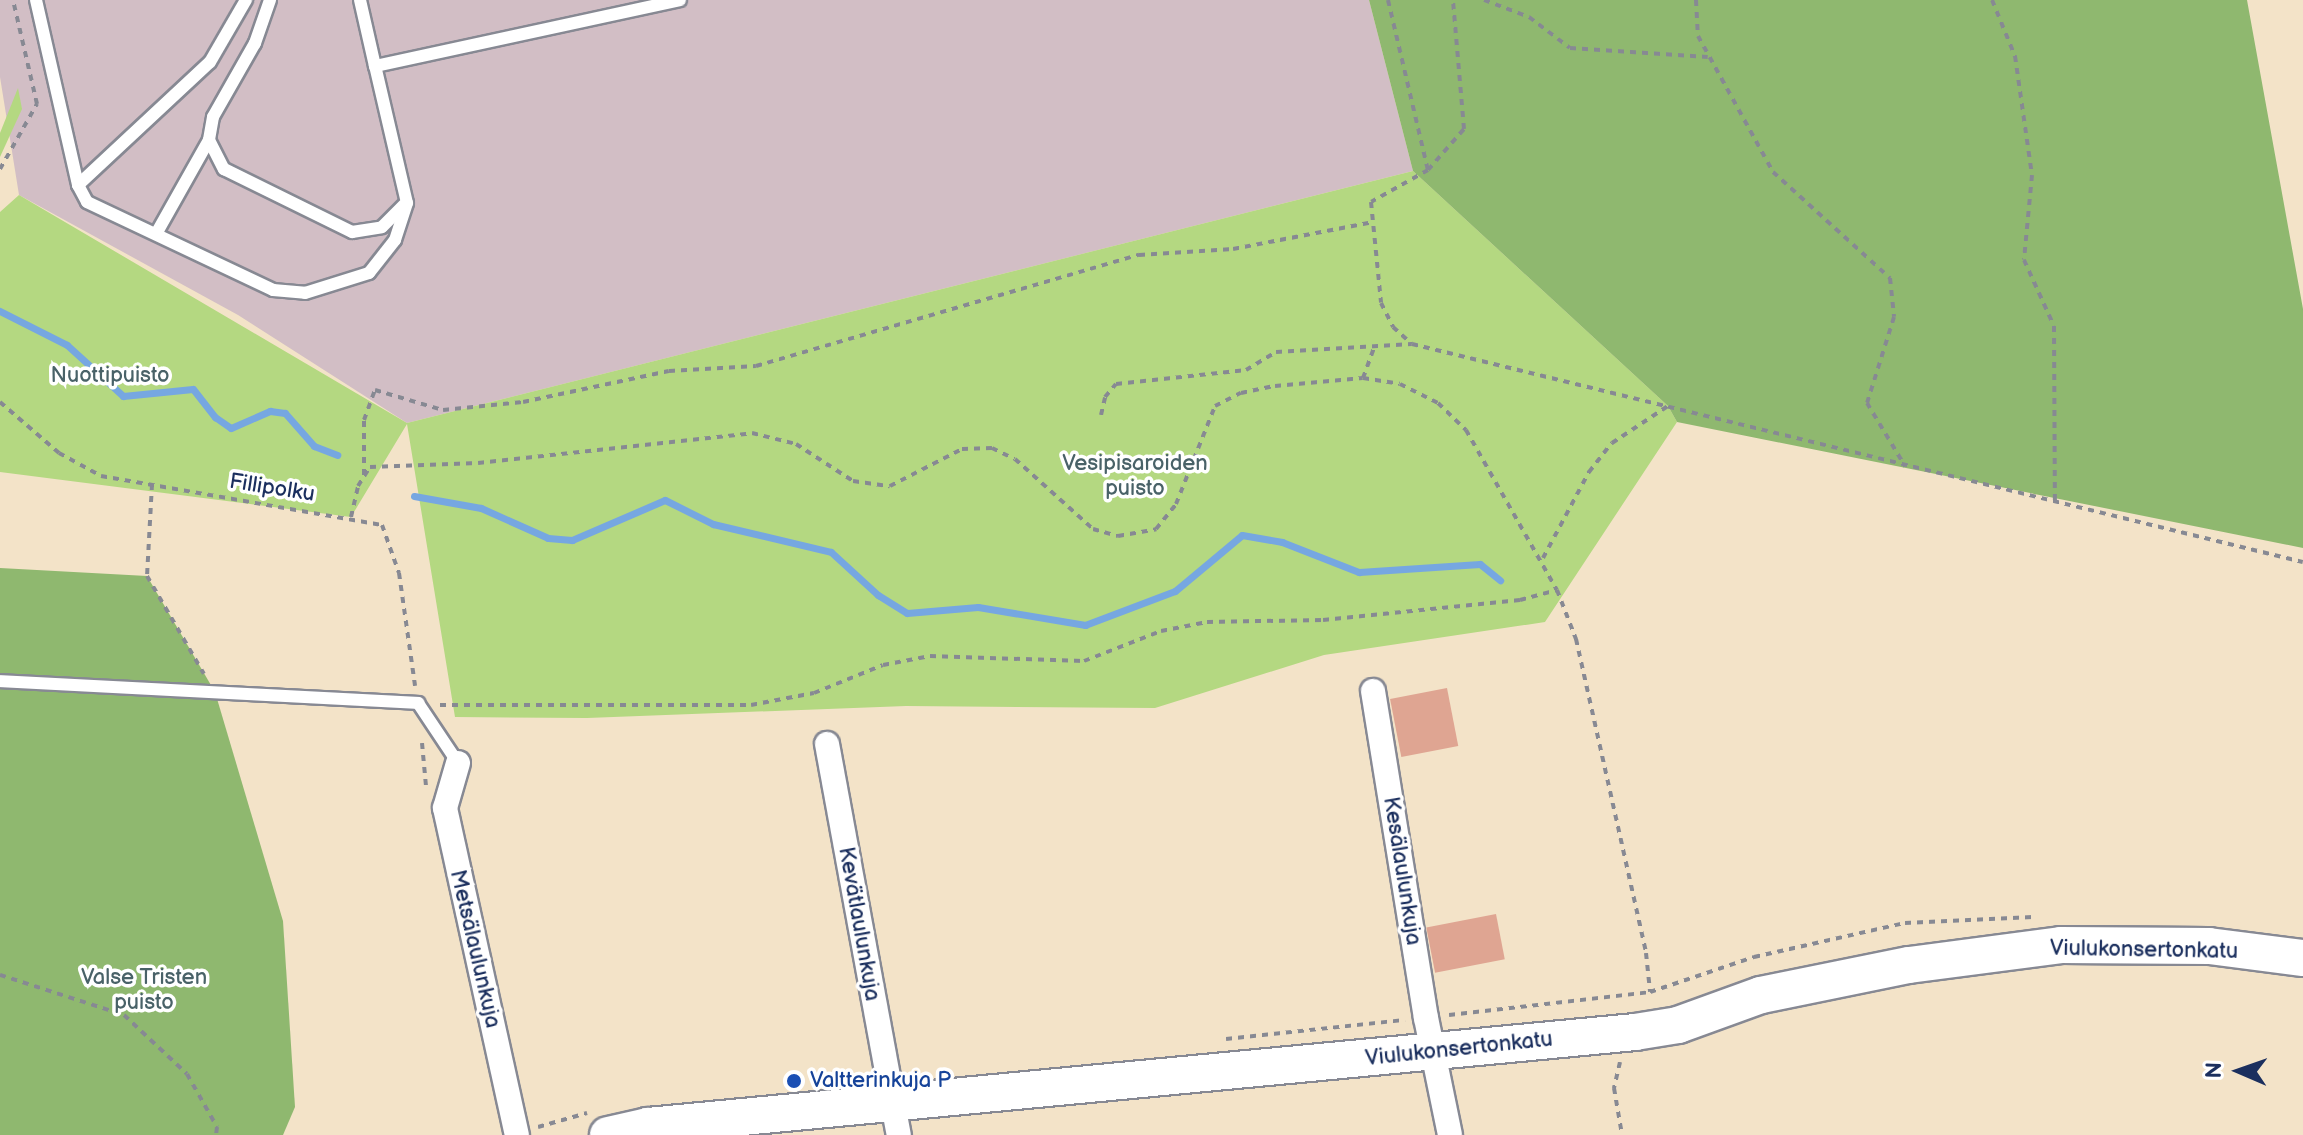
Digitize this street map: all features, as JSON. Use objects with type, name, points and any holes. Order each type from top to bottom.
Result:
[{"type":"street","name":"Kesälaulunkuja","points":[[1373,691],[1432,1052],[1450,1135]]},
{"type":"street","name":"Kevätlaulunkuja","points":[[827,744],[896,1120]]},
{"type":"street","name":"Metsälaulunkuja","points":[[458,763],[445,808],[517,1135]]},
{"type":"street","name":"Viulukonsertonkatu","points":[[608,1135],[648,1126],[896,1120],[1432,1052],[1635,1032],[1678,1025],[1761,995],[1849,977],[2061,945],[2209,946],[2303,958]]},
{"type":"lane","points":[[36,0],[78,185],[87,202],[273,290],[305,293],[369,273],[395,240],[407,203],[360,0]]},
{"type":"lane","points":[[78,185],[210,62],[246,0]]},
{"type":"lane","points":[[156,234],[209,140],[213,117],[255,43],[270,0]]},
{"type":"lane","points":[[375,66],[680,0]]},
{"type":"lane","points":[[209,140],[224,169],[352,232],[382,227],[407,203]]},
{"type":"lane","points":[[0,681],[418,703],[458,763]]},
{"type":"path","points":[[0,169],[26,117],[37,104],[13,0]]},
{"type":"path","points":[[1388,0],[1428,170]]},
{"type":"path","points":[[1412,344],[1393,327],[1381,303],[1371,202],[1428,170],[1464,129],[1453,0]]},
{"type":"path","points":[[1484,0],[1529,17],[1570,48],[1708,57]]},
{"type":"path","points":[[1696,0],[1698,36],[1739,104],[1773,172],[1890,278],[1894,317],[1867,403],[1905,467]]},
{"type":"path","points":[[1992,0],[2015,56],[2032,175],[2024,260],[2054,326],[2055,502]]},
{"type":"path","points":[[365,476],[364,420],[375,390],[443,410],[523,402],[669,371],[756,366],[1139,255],[1233,249],[1373,222]]},
{"type":"path","points":[[1101,415],[1105,397],[1116,384],[1246,370],[1276,352],[1412,344],[2303,562]]},
{"type":"path","points":[[1363,378],[1374,347]]},
{"type":"path","points":[[351,517],[370,467],[478,463],[752,433],[796,444],[853,481],[890,486],[962,449],[992,448],[1015,459],[1093,529],[1118,536],[1156,529],[1176,504],[1215,406],[1241,393],[1275,386],[1363,378],[1413,390],[1438,403],[1466,430],[1543,558],[1576,639],[1646,953],[1650,992],[1616,1070],[1622,1135]]},
{"type":"path","name":"Fillipolku","points":[[0,402],[59,453],[101,476],[351,517],[382,525],[389,536],[418,703]]},
{"type":"path","points":[[1543,558],[1589,472],[1612,443],[1668,406]]},
{"type":"path","points":[[152,484],[147,576],[215,692]]},
{"type":"path","points":[[418,703],[751,705],[814,693],[883,665],[930,656],[1084,661],[1161,631],[1207,622],[1323,620],[1520,600],[1557,590]]},
{"type":"path","points":[[0,975],[124,1015],[187,1074],[217,1127],[216,1135]]},
{"type":"shaded area","points":[[0,0],[1369,0],[1413,171],[407,423],[238,315],[19,195],[0,77]]},
{"type":"green space","points":[[1369,0],[2247,0],[2303,309],[2303,548],[1677,422],[1668,406],[1413,171]]},
{"type":"green space","points":[[18,88],[22,109],[0,157],[0,133]]},
{"type":"green space","name":"Vesipisaroiden puisto","points":[[1413,171],[1668,406],[1677,422],[1545,622],[1324,655],[1155,708],[906,706],[587,718],[455,717],[407,424],[351,517],[0,472],[0,212],[19,195],[407,423]]},
{"type":"green space","name":"Valse Tristen puisto","points":[[0,568],[147,576],[215,692],[283,921],[295,1107],[283,1135],[0,1135]]},
{"type":"building","points":[[1447,688],[1458,746],[1401,757],[1390,699]]},
{"type":"building","points":[[1496,914],[1505,959],[1435,973],[1426,928]]},
{"type":"waterway","points":[[0,311],[67,345],[123,396],[193,389],[215,417],[231,428],[270,411],[285,413],[314,446],[337,455]]},
{"type":"waterway","points":[[414,496],[481,508],[548,538],[572,540],[665,500],[713,524],[831,552],[878,595],[907,613],[978,607],[1085,625],[1175,591],[1242,535],[1282,542],[1359,572],[1480,564],[1500,580]]},
{"type":"place","name":"Valtterinkuja P","points":[[794,1081]]},
{"type":"park label","name":"Nuottipuisto","points":[[110,376]]}]
